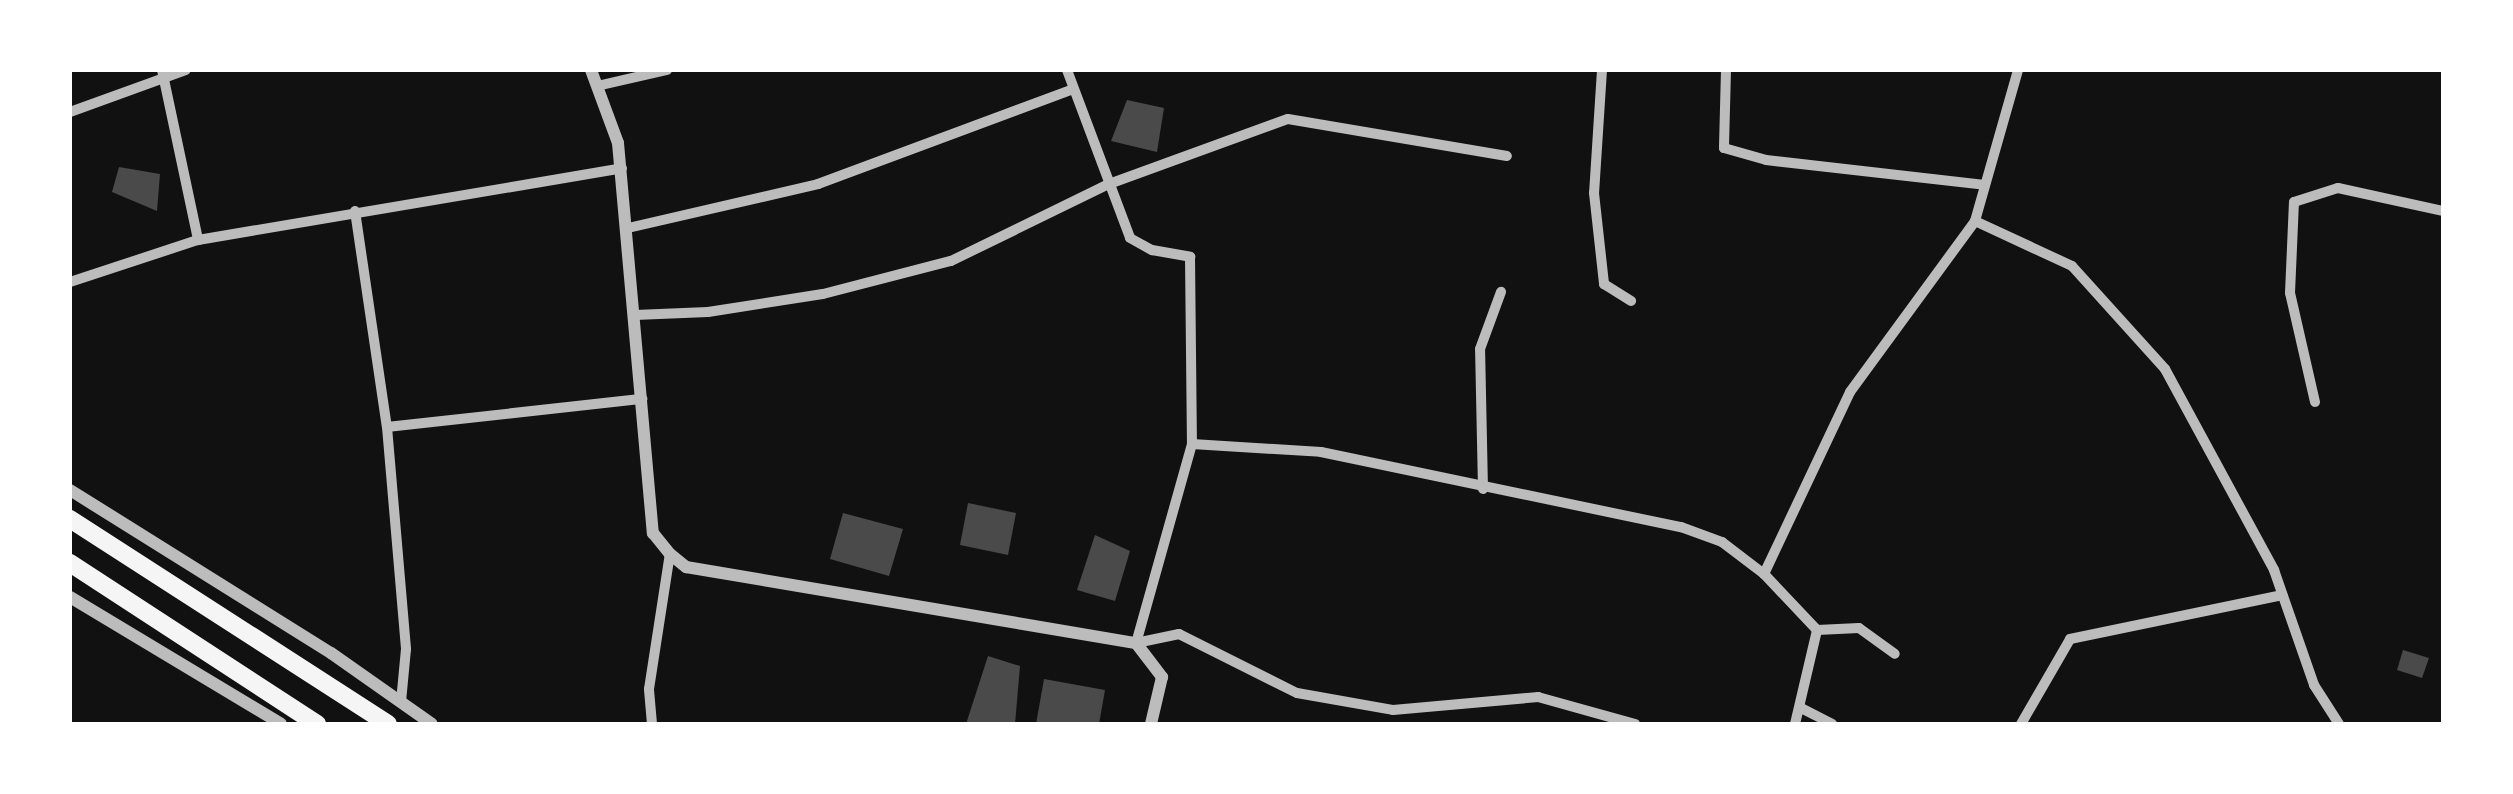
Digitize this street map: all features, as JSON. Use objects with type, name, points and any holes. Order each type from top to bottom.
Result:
[{"type":"highway","points":[[70,519],[388,724]]},
{"type":"highway","points":[[70,563],[318,724]]},
{"type":"street","points":[[70,112],[163,74],[186,70]]},
{"type":"street","points":[[591,70],[622,168],[653,533],[686,568],[1136,643],[1179,634],[1297,693],[1393,710],[1538,697],[1635,724]]},
{"type":"street","points":[[597,86],[667,70]]},
{"type":"street","points":[[1067,70],[1071,90],[1130,238],[1152,250],[1190,257],[1192,444],[1136,643]]},
{"type":"street","points":[[1602,70],[1594,194],[1604,284],[1630,302]]},
{"type":"street","points":[[1726,70],[1724,148],[1766,160],[1986,186]]},
{"type":"street","points":[[1764,574],[1850,392],[1975,221],[2018,70]]},
{"type":"street","points":[[163,74],[198,240]]},
{"type":"street","points":[[628,228],[818,184],[1071,90]]},
{"type":"street","points":[[636,315],[708,312],[823,294],[951,261],[1108,184],[1288,119],[1507,156]]},
{"type":"street","points":[[70,282],[198,240],[622,168]]},
{"type":"street","points":[[2315,402],[2290,293],[2294,202],[2338,188],[2443,211]]},
{"type":"street","points":[[355,212],[387,427],[406,649],[401,702]]},
{"type":"street","points":[[1975,221],[2072,266],[2165,368],[2283,595],[2314,685],[2339,724]]},
{"type":"street","points":[[1482,489],[1480,349],[1501,292]]},
{"type":"street","points":[[387,427],[642,399]]},
{"type":"street","points":[[1192,444],[1321,452],[1482,489],[1680,527],[1722,542],[1764,574],[1816,630],[1858,628],[1896,654]]},
{"type":"street","points":[[70,490],[432,724]]},
{"type":"street","points":[[652,724],[649,689],[670,554]]},
{"type":"street","points":[[2021,724],[2070,640],[2283,595]]},
{"type":"street","points":[[70,597],[281,724]]},
{"type":"street","points":[[1794,724],[1801,708],[1816,630]]},
{"type":"street","points":[[1136,643],[1162,677],[1151,724]]},
{"type":"street","points":[[1801,708],[1832,724]]},
{"type":"building","points":[[1127,100],[1164,108],[1157,152],[1111,141]]},
{"type":"building","points":[[119,167],[160,174],[157,211],[112,192]]},
{"type":"building","points":[[968,503],[1016,513],[1008,555],[960,545]]},
{"type":"building","points":[[843,513],[903,529],[889,576],[830,559]]},
{"type":"building","points":[[1095,535],[1130,551],[1115,601],[1077,590]]},
{"type":"building","points":[[2403,650],[2429,658],[2422,678],[2397,670]]},
{"type":"building","points":[[988,656],[1020,666],[1015,724],[966,724]]},
{"type":"building","points":[[1044,679],[1105,690],[1099,724],[1036,724]]}]
